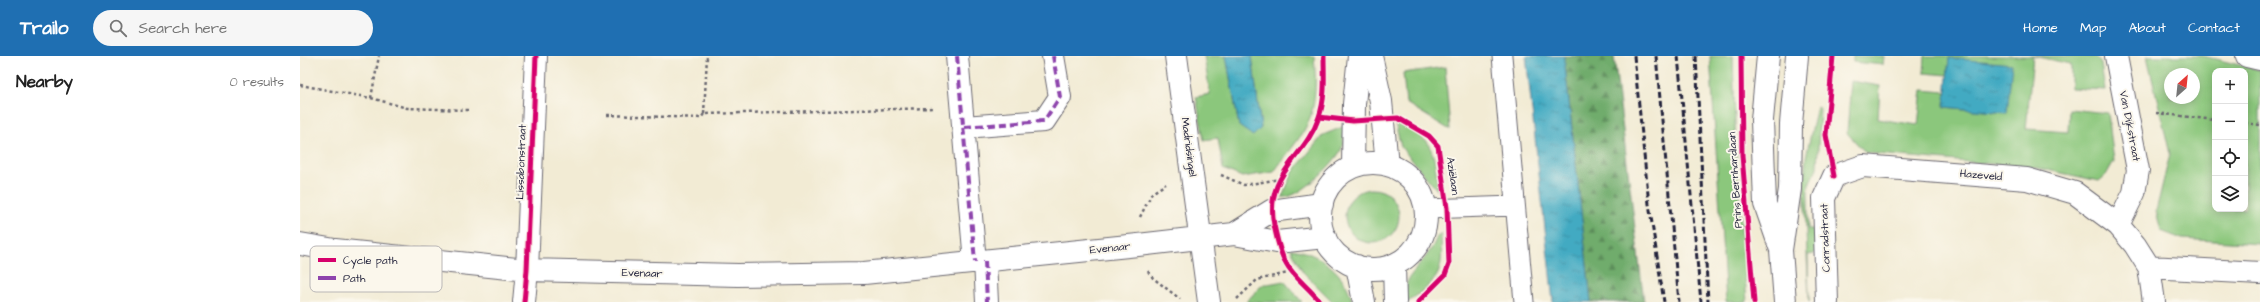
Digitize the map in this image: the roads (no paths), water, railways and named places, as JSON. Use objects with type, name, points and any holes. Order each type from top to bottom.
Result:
[{"type":"street","name":"Lissabonstraat","points":[[524,302],[527,270],[536,56]]},
{"type":"street","points":[[957,56],[980,262],[987,302]]},
{"type":"street","points":[[963,117],[1044,121],[1060,97],[1053,56]]},
{"type":"street","name":"Madridsingel","points":[[1176,56],[1202,238],[1209,302]]},
{"type":"street","points":[[1353,167],[1354,104],[1359,56]]},
{"type":"street","points":[[1371,56],[1381,101],[1387,165]]},
{"type":"street","points":[[1768,56],[1762,120],[1765,204],[1781,250]]},
{"type":"street","points":[[1785,302],[1781,250],[1790,189],[1791,124],[1797,56]]},
{"type":"street","name":"Van Dijkstraat","points":[[2116,56],[2138,170],[2134,193],[2118,224]]},
{"type":"street","points":[[2246,56],[2260,59]]},
{"type":"street","points":[[1370,163],[1387,165],[1397,168],[1413,181],[1422,194],[1426,209],[1425,228],[1417,246],[1403,260],[1394,265],[1376,269],[1357,266],[1341,258],[1324,237],[1320,221],[1325,193],[1332,182],[1353,167],[1370,163]]},
{"type":"street","name":"Hazeveld","points":[[1834,176],[1863,166],[2027,179],[2075,193],[2118,224]]},
{"type":"street","name":"Conradstraat","points":[[1827,302],[1824,198],[1834,176]]},
{"type":"street","name":"Evenaar","points":[[1234,234],[1271,211],[1322,204]]},
{"type":"street","points":[[2118,224],[2135,245],[2149,267],[2154,302]]},
{"type":"street","name":"Evenaar","points":[[442,261],[527,270],[738,275],[864,273],[980,262],[1234,234],[1277,242],[1324,237]]},
{"type":"street","name":"Evenaar","points":[[300,244],[312,246]]},
{"type":"street","points":[[1394,265],[1395,302]]},
{"type":"street","points":[[1357,266],[1364,302]]},
{"type":"street","points":[[2149,267],[2260,273]]},
{"type":"lane","points":[[1502,56],[1524,302]]},
{"type":"lane","points":[[1426,209],[1515,206]]},
{"type":"water","points":[[1226,56],[1252,56],[1261,128],[1253,136],[1239,126]]},
{"type":"water","points":[[1526,56],[1564,56],[1591,302],[1553,302]]},
{"type":"water","points":[[1949,58],[2012,64],[2007,113],[1944,107]]},
{"type":"railway","points":[[1634,56],[1649,204],[1664,302]]},
{"type":"railway","points":[[1656,56],[1679,302]]},
{"type":"railway","points":[[1678,56],[1701,302]]},
{"type":"railway","points":[[1696,56],[1708,302]]}]
